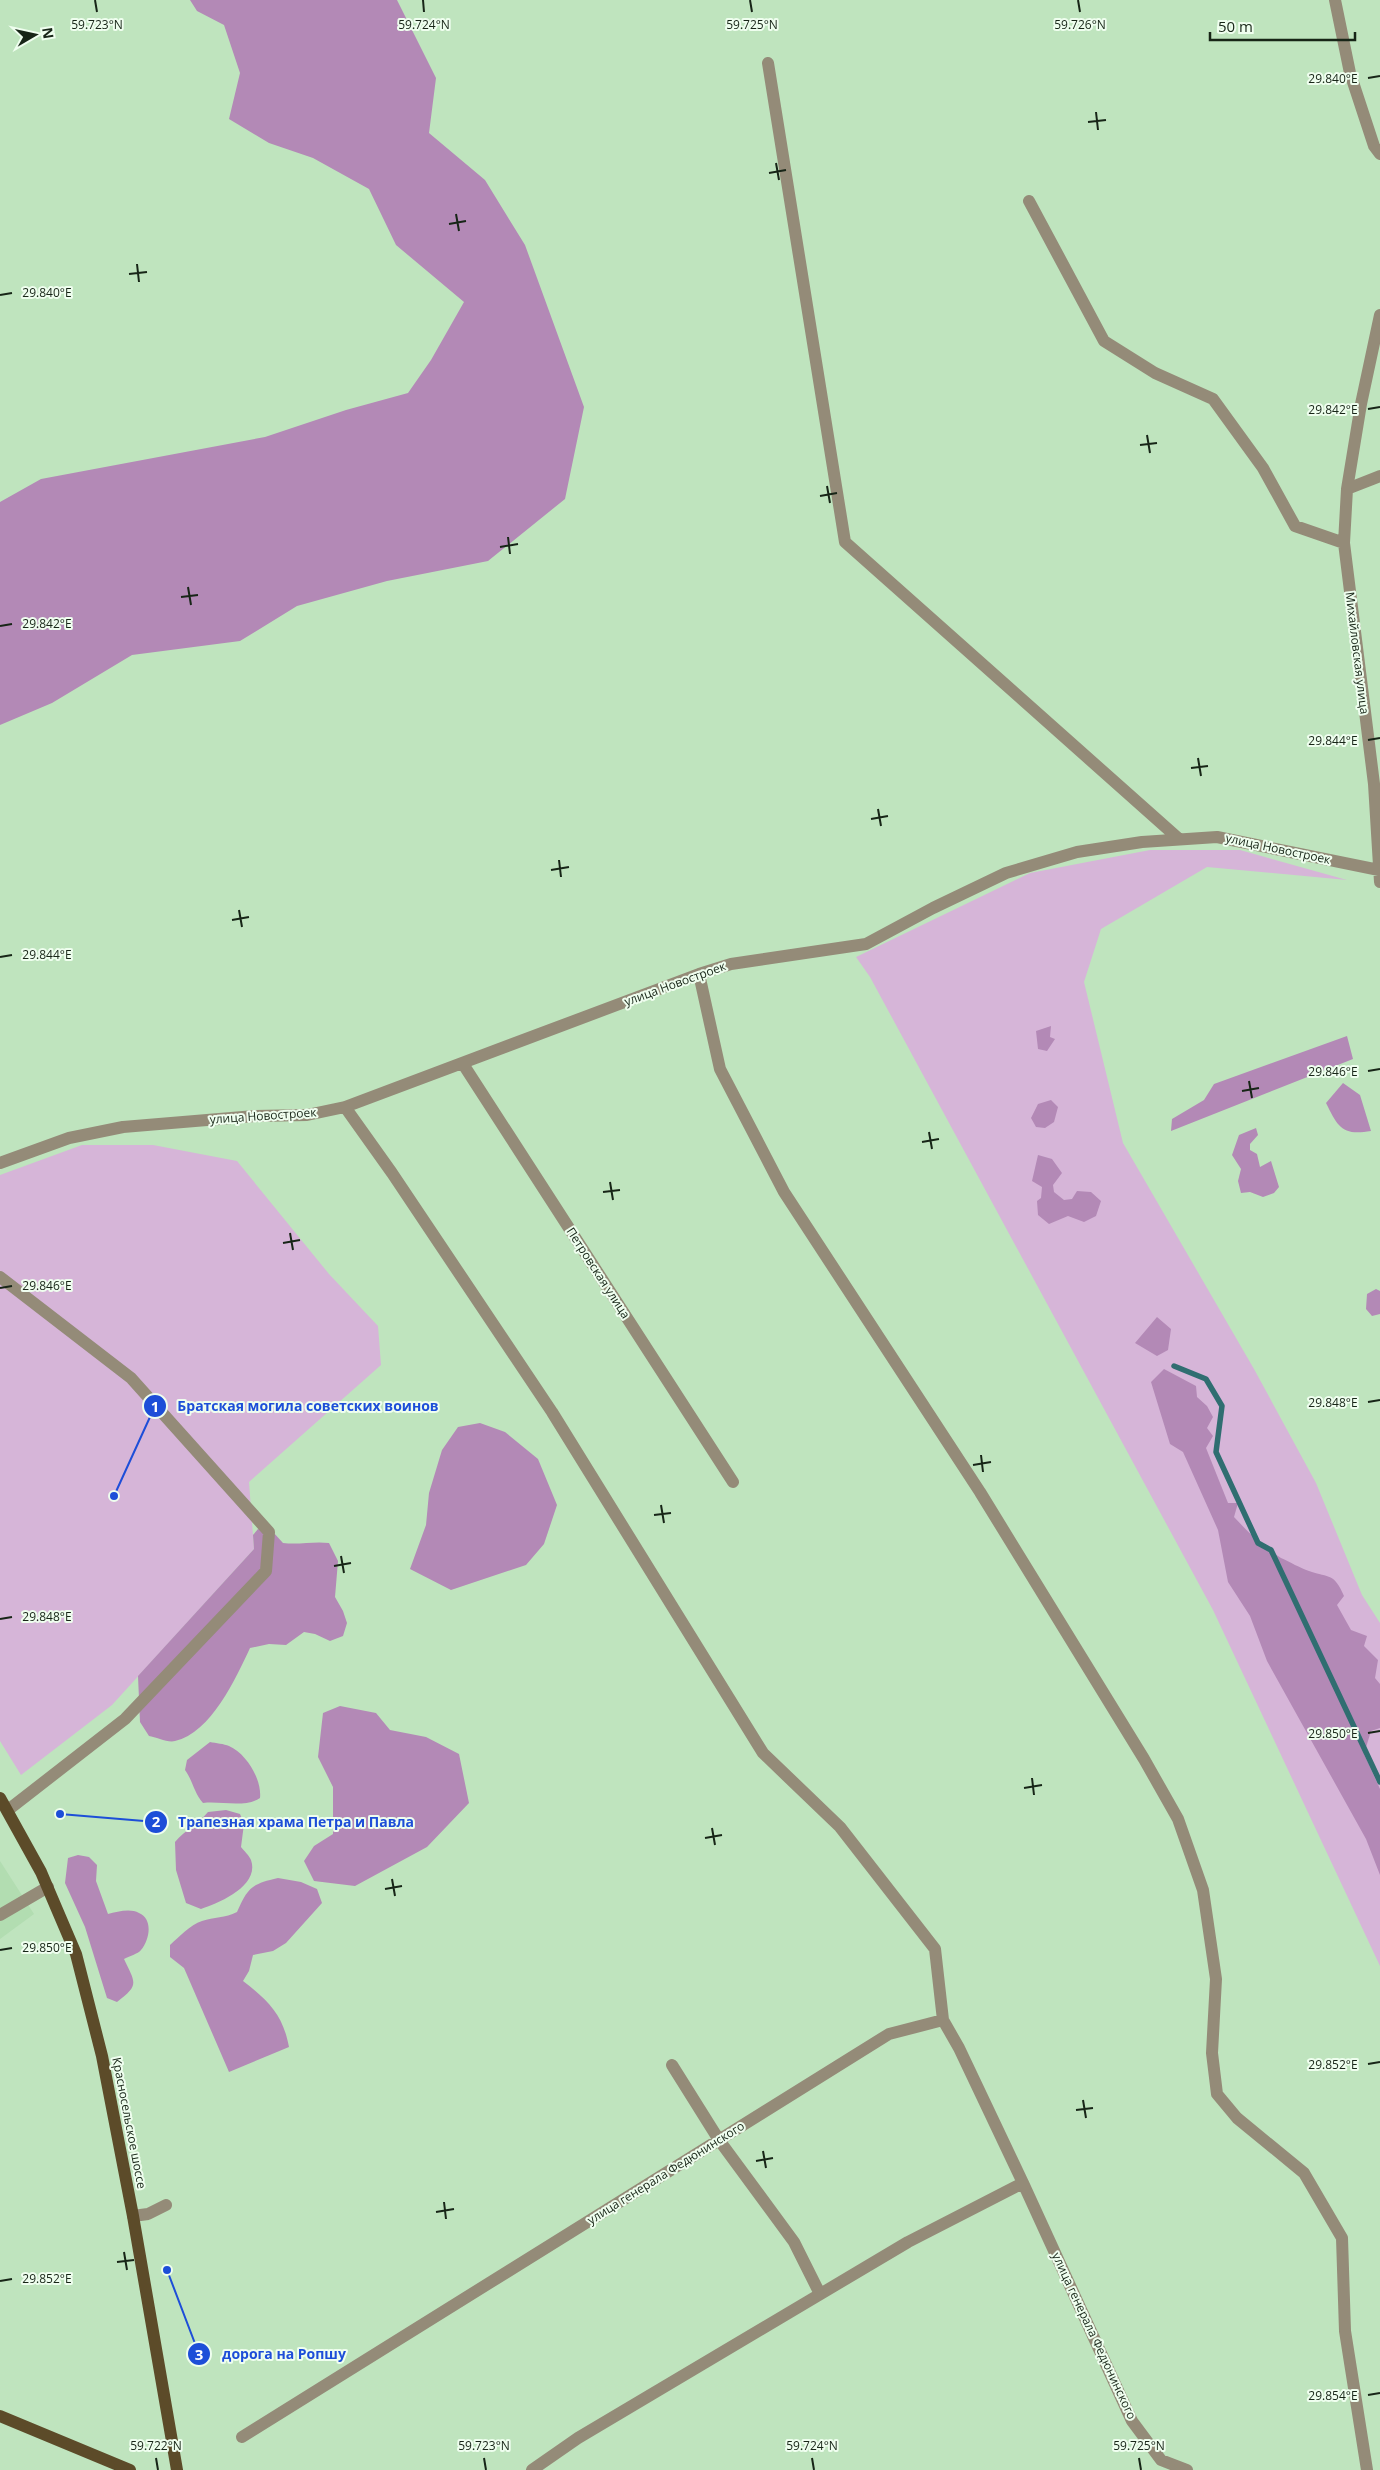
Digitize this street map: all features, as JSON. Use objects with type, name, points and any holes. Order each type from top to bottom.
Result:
[{"type":"main road","name":"Красносельское шоссе","points":[[0,1798],[48,1887],[76,1954],[102,2056],[133,2216],[177,2470]]},
{"type":"main road","points":[[0,2416],[130,2470]]},
{"type":"street","points":[[1335,0],[1350,73],[1374,146],[1380,154]]},
{"type":"street","points":[[768,63],[845,542],[1179,839]]},
{"type":"street","points":[[1028,201],[1104,341],[1155,373],[1213,399],[1262,468],[1295,526],[1344,543]]},
{"type":"street","name":"Михайловская улица","points":[[1380,315],[1361,404],[1347,489],[1344,543],[1377,783],[1380,876]]},
{"type":"street","points":[[1347,489],[1380,476]]},
{"type":"street","name":"улица Новостроек","points":[[0,1163],[69,1138],[123,1127],[254,1116],[306,1115],[345,1107],[699,974],[731,964],[866,944],[933,908],[1006,873],[1077,852],[1142,842],[1217,837],[1380,876]]},
{"type":"street","points":[[699,974],[720,1069],[784,1192],[980,1492],[1144,1759],[1178,1819],[1203,1890],[1216,1979],[1212,2053],[1217,2094],[1237,2118],[1304,2173],[1342,2238],[1345,2331],[1367,2470]]},
{"type":"street","name":"Петровская улица","points":[[463,1064],[733,1482]]},
{"type":"street","points":[[345,1107],[392,1173],[552,1412],[763,1753],[840,1827],[935,1949],[943,2020]]},
{"type":"street","points":[[0,1277],[131,1378],[269,1532],[266,1571],[125,1719],[8,1810]]},
{"type":"street","points":[[0,1915],[48,1887]]},
{"type":"street","name":"улица генерала Федюнинского","points":[[242,2437],[889,2034],[943,2020],[959,2048],[1023,2183],[1132,2421],[1161,2460],[1187,2470]]},
{"type":"street","points":[[672,2065],[719,2140],[794,2242],[820,2294]]},
{"type":"street","points":[[532,2470],[578,2438],[908,2242],[1023,2183]]},
{"type":"street","points":[[133,2216],[148,2214],[166,2205]]},
{"type":"shaded area","points":[[190,0],[397,0],[436,78],[429,133],[485,180],[525,245],[584,407],[565,499],[488,561],[387,581],[297,606],[240,641],[132,655],[52,703],[0,725],[0,502],[41,479],[265,437],[346,410],[408,393],[431,360],[464,302],[396,245],[369,189],[313,158],[269,143],[229,119],[240,73],[224,25],[197,11]]},
{"type":"shaded area","points":[[1150,850],[1240,850],[1347,880],[1207,867],[1101,929],[1084,982],[1123,1143],[1254,1369],[1316,1483],[1362,1595],[1380,1623],[1380,1966],[1213,1610],[870,977],[856,957],[1030,873]]},
{"type":"shaded area","points":[[1051,1026],[1050,1037],[1055,1039],[1047,1051],[1038,1049],[1036,1031]]},
{"type":"shaded area","points":[[1347,1036],[1353,1059],[1171,1131],[1172,1119],[1204,1100],[1214,1084]]},
{"type":"shaded area","points":[[1343,1083],[1360,1095],[1371,1131],[1347,1131],[1334,1118],[1326,1103]]},
{"type":"shaded area","points":[[1051,1100],[1058,1107],[1054,1122],[1045,1128],[1036,1127],[1031,1118],[1038,1104]]},
{"type":"shaded area","points":[[1256,1128],[1258,1135],[1250,1144],[1250,1150],[1257,1154],[1260,1167],[1271,1161],[1279,1187],[1274,1193],[1263,1197],[1250,1192],[1241,1193],[1238,1181],[1241,1169],[1232,1155],[1239,1135]]},
{"type":"shaded area","points":[[82,1145],[153,1145],[237,1161],[329,1274],[378,1326],[381,1365],[249,1482],[254,1549],[112,1705],[21,1775],[0,1741],[0,1175]]},
{"type":"shaded area","points":[[1038,1155],[1052,1159],[1062,1173],[1053,1185],[1054,1192],[1064,1200],[1072,1199],[1077,1191],[1091,1192],[1101,1201],[1096,1216],[1084,1222],[1068,1216],[1049,1224],[1038,1215],[1037,1201],[1041,1198],[1042,1187],[1032,1181]]},
{"type":"shaded area","points":[[1376,1289],[1380,1291],[1380,1314],[1372,1316],[1366,1309],[1367,1294]]},
{"type":"shaded area","points":[[1157,1317],[1171,1329],[1168,1350],[1157,1356],[1135,1343]]},
{"type":"shaded area","points":[[1164,1369],[1196,1386],[1197,1397],[1207,1406],[1213,1417],[1207,1428],[1213,1436],[1206,1448],[1228,1503],[1238,1503],[1234,1517],[1256,1539],[1281,1558],[1334,1580],[1344,1596],[1337,1605],[1351,1630],[1367,1636],[1364,1646],[1378,1660],[1375,1678],[1380,1684],[1380,1728],[1371,1731],[1364,1754],[1380,1789],[1380,1875],[1366,1839],[1267,1661],[1250,1616],[1228,1582],[1218,1530],[1183,1452],[1170,1444],[1151,1382]]},
{"type":"shaded area","points":[[480,1423],[505,1432],[538,1459],[557,1505],[544,1544],[526,1565],[451,1590],[410,1569],[426,1525],[429,1493],[442,1450],[458,1427]]},
{"type":"shaded area","points":[[258,1529],[273,1532],[283,1543],[329,1543],[338,1561],[335,1597],[347,1623],[343,1636],[330,1641],[315,1634],[304,1632],[286,1645],[269,1644],[250,1648],[221,1703],[200,1727],[188,1736],[175,1741],[166,1741],[149,1736],[140,1722],[138,1676],[254,1549],[253,1535]]},
{"type":"shaded area","points":[[340,1706],[376,1713],[390,1730],[426,1737],[459,1754],[469,1803],[427,1847],[355,1886],[314,1881],[304,1861],[314,1846],[333,1834],[333,1787],[318,1757],[323,1713]]},
{"type":"shaded area","points":[[210,1742],[229,1746],[242,1755],[252,1768],[259,1783],[260,1798],[247,1803],[203,1803],[185,1770],[187,1760]]},
{"type":"shaded area","points":[[226,1810],[240,1814],[244,1824],[241,1847],[251,1860],[250,1878],[227,1898],[201,1909],[186,1903],[176,1870],[175,1842],[208,1812]]},
{"type":"shaded area","points":[[78,1855],[89,1857],[97,1865],[96,1881],[108,1914],[132,1911],[143,1916],[148,1924],[148,1935],[141,1950],[124,1959],[133,1979],[133,1984],[129,1992],[117,2002],[107,1998],[85,1927],[65,1883],[68,1858]]},
{"type":"shaded area","points":[[0,1861],[34,1914],[0,1939]]},
{"type":"shaded area","points":[[278,1878],[301,1882],[317,1889],[322,1903],[286,1943],[273,1951],[253,1955],[249,1971],[243,1981],[267,2002],[279,2017],[289,2047],[229,2072],[184,1968],[170,1957],[170,1945],[193,1925],[237,1912],[244,1897],[252,1888],[262,1882]]},
{"type":"waterway","points":[[1174,1366],[1206,1379],[1222,1406],[1216,1452],[1258,1543],[1271,1550],[1380,1782]]},
{"type":"place","name":"Братская могила советских воинов","points":[[114,1496]]},
{"type":"place","name":"Трапезная храма Петра и Павла","points":[[60,1814]]},
{"type":"place","name":"дорога на Ропшу","points":[[167,2270]]}]
